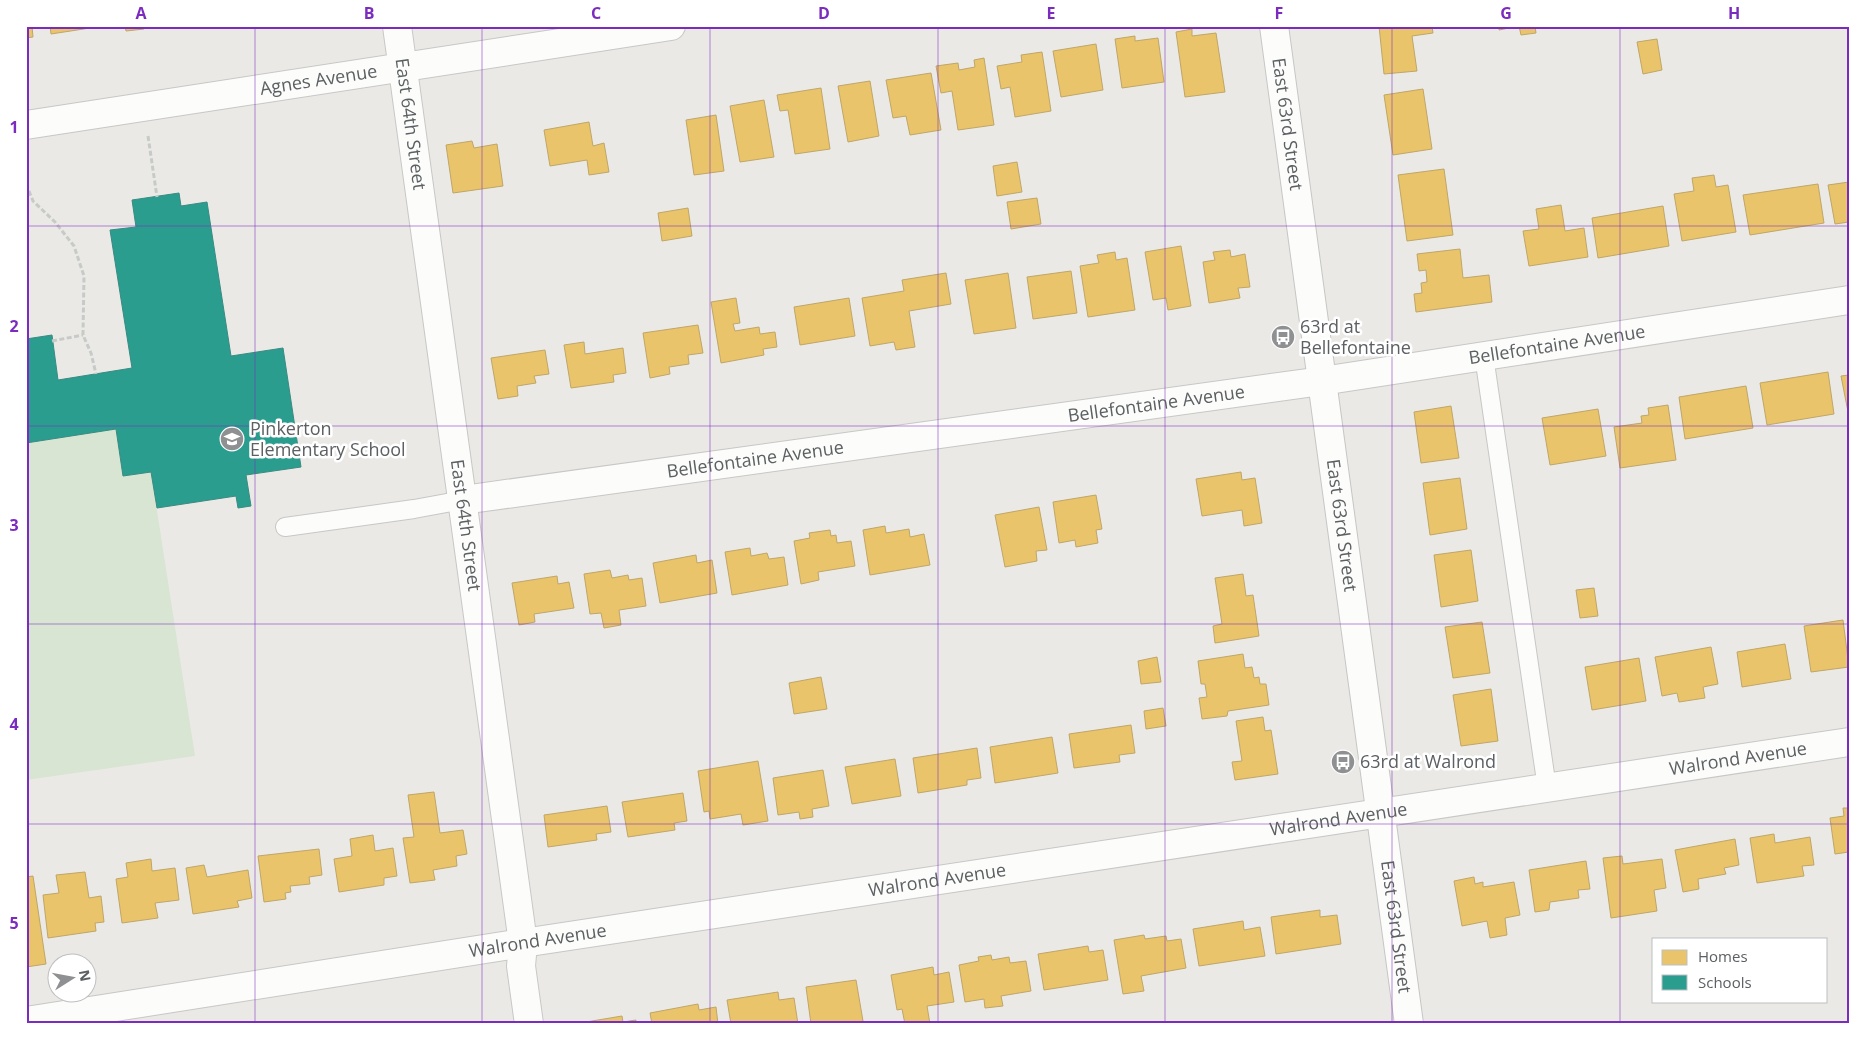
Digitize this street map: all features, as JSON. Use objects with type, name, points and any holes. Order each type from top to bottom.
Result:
[{"type":"street","name":"East 64th Street","points":[[397,26],[523,943],[521,966],[529,1024]]},
{"type":"street","name":"Agnes Avenue","points":[[26,125],[670,26]]},
{"type":"street","name":"East 63rd Street","points":[[1274,26],[1409,1024]]},
{"type":"street","name":"Bellefontaine Avenue","points":[[463,500],[1322,381],[1849,300]]},
{"type":"street","name":"Walrond Avenue","points":[[26,1021],[523,943],[1849,742]]},
{"type":"lane","points":[[1484,356],[1547,788]]},
{"type":"lane","points":[[285,527],[414,509],[463,500]]},
{"type":"path","points":[[147,131],[157,197]]},
{"type":"path","points":[[26,184],[33,201],[74,246],[84,276],[83,335],[96,374]]},
{"type":"path","points":[[52,342],[83,335]]},
{"type":"green space","points":[[116,429],[123,476],[151,472],[195,756],[26,780],[26,443]]},
{"type":"building: Homes","points":[[26,26],[32,26],[33,37],[26,38]]},
{"type":"building: Homes","points":[[50,26],[90,26],[90,28],[51,34]]},
{"type":"building: Homes","points":[[125,26],[144,26],[144,29],[126,31]]},
{"type":"building: Homes","points":[[1379,26],[1432,26],[1433,33],[1412,36],[1417,71],[1384,74]]},
{"type":"building: Homes","points":[[1499,26],[1519,26],[1499,30]]},
{"type":"building: Homes","points":[[1519,26],[1535,26],[1536,33],[1521,35]]},
{"type":"building: Homes","points":[[1192,29],[1192,36],[1216,33],[1225,92],[1185,97],[1176,32]]},
{"type":"building: Homes","points":[[1135,36],[1135,41],[1158,38],[1164,82],[1122,88],[1115,39]]},
{"type":"building: Homes","points":[[1657,39],[1662,70],[1643,74],[1637,42]]},
{"type":"building: Homes","points":[[1096,44],[1103,90],[1061,97],[1053,51]]},
{"type":"building: Homes","points":[[1042,52],[1051,111],[1015,117],[1010,87],[1001,89],[997,66],[1022,62],[1021,55]]},
{"type":"building: Homes","points":[[984,58],[994,125],[958,130],[952,91],[941,93],[936,66],[958,63],[959,70],[975,67],[974,60]]},
{"type":"building: Homes","points":[[931,73],[941,130],[910,135],[906,116],[893,118],[886,80]]},
{"type":"building: Homes","points":[[870,81],[879,136],[848,142],[838,86]]},
{"type":"building: Homes","points":[[821,88],[830,149],[795,154],[788,110],[780,111],[777,95]]},
{"type":"building: Homes","points":[[1423,89],[1432,149],[1393,155],[1384,95]]},
{"type":"building: Homes","points":[[764,100],[774,157],[740,162],[730,106]]},
{"type":"building: Homes","points":[[716,115],[724,171],[694,175],[686,120]]},
{"type":"building: Homes","points":[[589,122],[593,146],[604,143],[609,172],[589,175],[587,160],[550,166],[544,130]]},
{"type":"building: Homes","points":[[472,141],[474,148],[497,144],[503,186],[453,193],[446,145]]},
{"type":"building: Homes","points":[[1017,162],[1022,192],[997,196],[993,166]]},
{"type":"building: Homes","points":[[1444,169],[1453,235],[1407,241],[1398,175]]},
{"type":"building: Homes","points":[[1714,175],[1716,187],[1728,185],[1736,232],[1682,241],[1674,194],[1694,191],[1692,178]]},
{"type":"building: Homes","points":[[1849,182],[1849,222],[1835,224],[1828,185]]},
{"type":"building: Homes","points":[[1818,184],[1824,223],[1750,235],[1743,195]]},
{"type":"building: Homes","points":[[1037,198],[1041,224],[1011,229],[1007,202]]},
{"type":"building: Homes","points":[[1561,205],[1565,231],[1584,228],[1588,257],[1529,266],[1523,231],[1539,229],[1536,209]]},
{"type":"building: Homes","points":[[1663,206],[1669,246],[1598,258],[1592,218]]},
{"type":"building: Homes","points":[[688,208],[692,236],[662,241],[658,213]]},
{"type":"building: Homes","points":[[1181,246],[1191,306],[1168,310],[1166,298],[1153,300],[1145,252]]},
{"type":"building: Homes","points":[[1460,249],[1463,278],[1489,275],[1492,302],[1416,312],[1414,294],[1422,293],[1421,283],[1427,282],[1426,270],[1419,271],[1417,254]]},
{"type":"building: Homes","points":[[1230,250],[1231,257],[1245,254],[1250,287],[1238,288],[1240,298],[1209,303],[1203,262],[1215,260],[1213,252]]},
{"type":"building: Homes","points":[[1115,252],[1116,260],[1127,258],[1135,310],[1088,317],[1080,266],[1099,263],[1097,255]]},
{"type":"building: Homes","points":[[1071,271],[1077,313],[1033,319],[1027,277]]},
{"type":"building: Homes","points":[[946,273],[951,304],[909,311],[915,347],[896,350],[894,342],[870,346],[862,298],[904,291],[902,280]]},
{"type":"building: Homes","points":[[1008,273],[1016,328],[974,334],[965,280]]},
{"type":"building: Homes","points":[[736,298],[740,323],[733,324],[735,331],[759,327],[760,334],[775,332],[777,347],[763,349],[764,355],[721,363],[711,302]]},
{"type":"building: Homes","points":[[849,298],[855,336],[800,345],[794,307]]},
{"type":"building: Homes","points":[[698,325],[703,353],[688,355],[689,364],[669,367],[670,374],[650,378],[643,333]]},
{"type":"building: Homes","points":[[584,342],[585,354],[623,348],[626,373],[613,375],[614,382],[571,388],[564,345]]},
{"type":"building: Homes","points":[[545,350],[549,374],[534,376],[536,383],[517,386],[518,396],[498,399],[491,358]]},
{"type":"building: Homes","points":[[1828,372],[1834,414],[1767,425],[1760,383]]},
{"type":"building: Homes","points":[[1849,375],[1849,417],[1841,376]]},
{"type":"building: Homes","points":[[1746,386],[1753,428],[1685,439],[1679,397]]},
{"type":"building: Homes","points":[[1668,405],[1676,460],[1620,468],[1614,427],[1642,423],[1641,416],[1649,415],[1648,408]]},
{"type":"building: Homes","points":[[1451,406],[1459,458],[1421,463],[1414,412]]},
{"type":"building: Homes","points":[[1598,409],[1606,456],[1550,465],[1542,418]]},
{"type":"building: Homes","points":[[1241,472],[1242,480],[1255,478],[1262,523],[1244,526],[1242,510],[1202,516],[1196,479]]},
{"type":"building: Homes","points":[[1460,478],[1467,529],[1430,535],[1423,483]]},
{"type":"building: Homes","points":[[1096,495],[1102,529],[1096,530],[1098,543],[1076,547],[1075,540],[1059,543],[1053,502]]},
{"type":"building: Homes","points":[[1039,507],[1047,550],[1036,551],[1037,561],[1005,567],[995,515]]},
{"type":"building: Homes","points":[[885,526],[886,533],[909,529],[910,537],[924,534],[930,565],[870,575],[863,530]]},
{"type":"building: Homes","points":[[830,530],[831,536],[836,535],[837,543],[851,541],[855,566],[818,572],[819,580],[801,584],[794,541],[810,538],[809,533]]},
{"type":"building: Homes","points":[[750,548],[751,556],[767,553],[769,559],[784,557],[788,585],[732,595],[725,552]]},
{"type":"building: Homes","points":[[1471,550],[1478,601],[1441,607],[1434,555]]},
{"type":"building: Homes","points":[[696,555],[697,563],[712,560],[717,593],[660,603],[653,563]]},
{"type":"building: Homes","points":[[610,570],[612,578],[628,575],[629,580],[642,578],[646,606],[619,610],[621,625],[604,628],[601,613],[590,614],[584,574]]},
{"type":"building: Homes","points":[[1243,574],[1246,596],[1253,595],[1259,636],[1215,643],[1213,626],[1222,624],[1215,578]]},
{"type":"building: Homes","points":[[557,576],[558,584],[569,582],[574,608],[534,614],[535,622],[519,625],[512,583]]},
{"type":"building: Homes","points":[[1594,588],[1598,616],[1580,618],[1576,590]]},
{"type":"building: Homes","points":[[1843,620],[1849,667],[1811,672],[1804,626]]},
{"type":"building: Homes","points":[[1482,622],[1490,673],[1453,678],[1445,627]]},
{"type":"building: Homes","points":[[1785,644],[1791,679],[1742,687],[1737,652]]},
{"type":"building: Homes","points":[[1711,647],[1718,684],[1703,687],[1705,698],[1679,702],[1677,693],[1662,696],[1655,657]]},
{"type":"building: Homes","points":[[1243,654],[1245,668],[1252,667],[1254,678],[1259,677],[1260,684],[1266,684],[1269,705],[1228,711],[1227,716],[1202,719],[1199,698],[1207,697],[1205,684],[1201,684],[1198,661]]},
{"type":"building: Homes","points":[[1157,657],[1161,682],[1141,684],[1138,661]]},
{"type":"building: Homes","points":[[1639,658],[1646,701],[1592,710],[1585,667]]},
{"type":"building: Homes","points":[[821,677],[827,709],[794,714],[789,683]]},
{"type":"building: Homes","points":[[1491,689],[1498,741],[1461,746],[1453,695]]},
{"type":"building: Homes","points":[[1163,708],[1166,726],[1146,729],[1144,711]]},
{"type":"building: Homes","points":[[1263,717],[1265,731],[1271,730],[1278,774],[1235,780],[1232,762],[1242,761],[1236,721]]},
{"type":"building: Homes","points":[[1131,725],[1135,753],[1119,755],[1120,762],[1074,768],[1069,734]]},
{"type":"building: Homes","points":[[1052,737],[1058,773],[995,783],[990,747]]},
{"type":"building: Homes","points":[[977,748],[981,778],[967,780],[967,785],[918,793],[913,758]]},
{"type":"building: Homes","points":[[895,759],[901,796],[852,804],[845,767]]},
{"type":"building: Homes","points":[[758,761],[768,821],[743,825],[741,814],[710,819],[709,811],[704,812],[698,771]]},
{"type":"building: Homes","points":[[823,770],[829,806],[812,809],[813,817],[800,819],[799,812],[778,815],[773,778]]},
{"type":"building: Homes","points":[[434,792],[440,833],[463,830],[467,854],[456,856],[457,866],[433,870],[435,880],[410,883],[403,838],[414,837],[408,795]]},
{"type":"building: Homes","points":[[683,793],[687,821],[674,823],[675,830],[628,837],[622,802]]},
{"type":"building: Homes","points":[[607,806],[611,832],[596,834],[597,840],[548,847],[544,815]]},
{"type":"building: Homes","points":[[1843,808],[1849,808],[1849,852],[1835,854],[1830,818],[1844,816]]},
{"type":"building: Homes","points":[[1774,834],[1775,843],[1810,837],[1814,865],[1802,866],[1804,876],[1757,883],[1750,838]]},
{"type":"building: Homes","points":[[373,835],[375,851],[393,848],[397,876],[384,878],[384,885],[339,892],[334,859],[352,856],[350,839]]},
{"type":"building: Homes","points":[[1735,839],[1739,865],[1724,868],[1726,874],[1698,879],[1699,889],[1683,892],[1675,850]]},
{"type":"building: Homes","points":[[319,849],[322,875],[309,877],[310,884],[290,886],[291,892],[285,893],[286,899],[264,902],[258,856]]},
{"type":"building: Homes","points":[[1622,856],[1623,864],[1662,859],[1666,888],[1654,890],[1657,911],[1611,918],[1603,858]]},
{"type":"building: Homes","points":[[151,859],[152,871],[175,868],[179,900],[155,903],[158,918],[122,923],[116,879],[128,877],[126,863]]},
{"type":"building: Homes","points":[[1586,861],[1590,889],[1578,890],[1579,898],[1550,902],[1549,910],[1535,912],[1529,870]]},
{"type":"building: Homes","points":[[204,865],[207,877],[248,870],[252,898],[237,901],[239,907],[193,914],[186,868]]},
{"type":"building: Homes","points":[[85,872],[89,898],[101,896],[104,922],[95,923],[96,931],[48,938],[43,895],[59,893],[56,875]]},
{"type":"building: Homes","points":[[33,876],[46,964],[26,967],[26,877]]},
{"type":"building: Homes","points":[[1474,877],[1475,884],[1483,882],[1483,887],[1514,882],[1520,915],[1505,918],[1507,935],[1490,938],[1487,921],[1462,926],[1454,881]]},
{"type":"building: Homes","points":[[1320,910],[1320,917],[1337,915],[1341,944],[1276,954],[1271,917]]},
{"type":"building: Homes","points":[[1243,921],[1244,930],[1260,927],[1265,956],[1199,966],[1193,929]]},
{"type":"building: Homes","points":[[1144,935],[1145,939],[1166,936],[1167,941],[1181,939],[1186,968],[1141,976],[1144,991],[1123,994],[1114,940]]},
{"type":"building: Homes","points":[[1088,946],[1089,952],[1103,950],[1108,980],[1044,990],[1038,954]]},
{"type":"building: Homes","points":[[991,955],[992,960],[1009,957],[1010,963],[1026,961],[1031,991],[1001,996],[1003,1006],[985,1008],[984,999],[965,1002],[959,965],[979,961],[978,957]]},
{"type":"building: Homes","points":[[933,967],[934,975],[949,972],[954,1002],[927,1006],[930,1024],[905,1024],[902,1009],[897,1010],[891,975]]},
{"type":"building: Homes","points":[[856,980],[863,1021],[848,1024],[811,1024],[806,987]]},
{"type":"building: Homes","points":[[778,992],[779,1000],[794,998],[798,1024],[731,1024],[727,1000]]},
{"type":"building: Homes","points":[[698,1004],[699,1010],[716,1007],[718,1024],[652,1024],[650,1013]]},
{"type":"building: Homes","points":[[622,1016],[623,1022],[636,1020],[636,1024],[574,1024]]},
{"type":"building: Schools","points":[[179,193],[181,206],[207,202],[231,356],[283,348],[301,467],[246,475],[251,506],[238,508],[236,496],[157,508],[151,472],[123,476],[116,429],[26,443],[26,339],[52,335],[58,380],[132,368],[110,230],[136,227],[132,200]]},
{"type":"place","name":"63rd at Bellefontaine","points":[[1283,337]]},
{"type":"place","name":"Pinkerton Elementary School","points":[[232,439]]},
{"type":"place","name":"63rd at Walrond","points":[[1343,762]]}]
